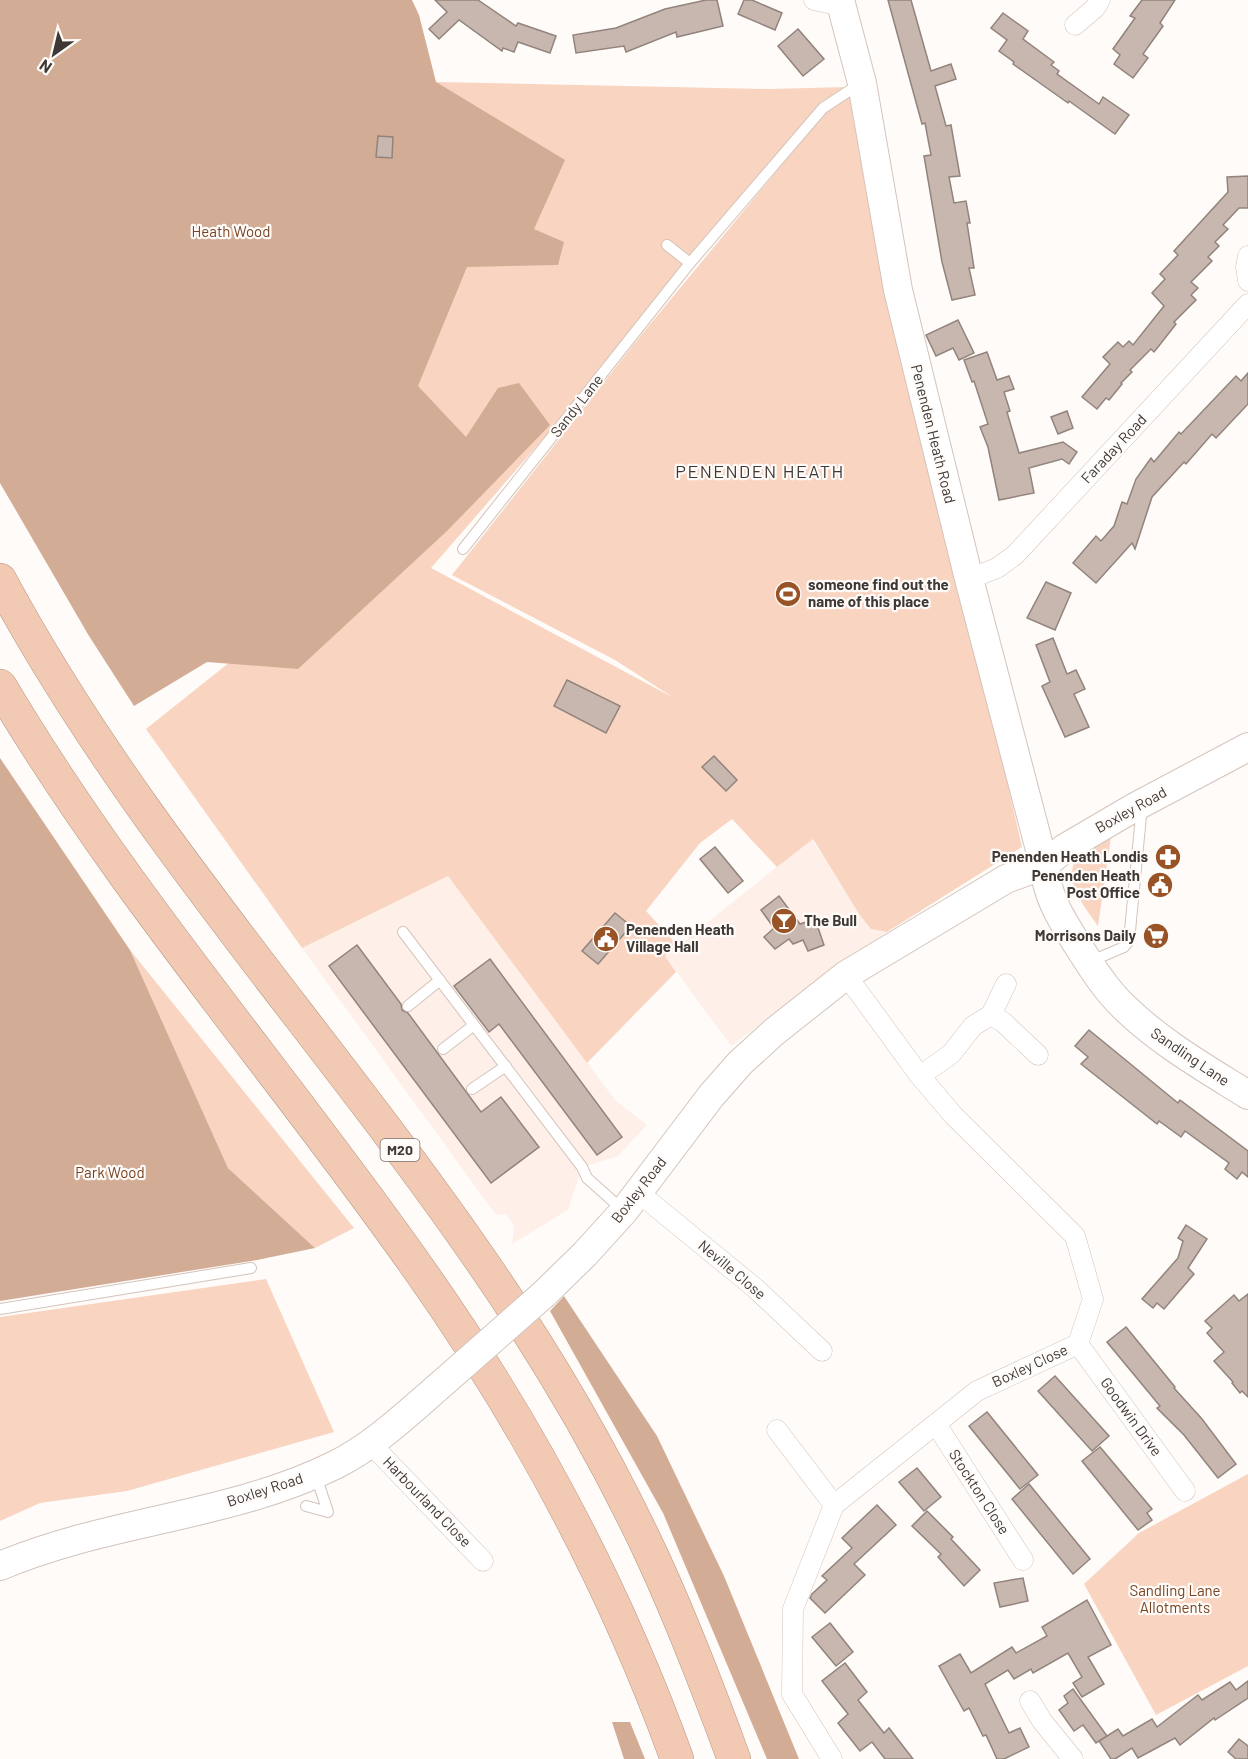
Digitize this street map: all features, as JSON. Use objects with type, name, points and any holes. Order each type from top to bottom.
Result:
[{"type":"highway","name":"M20","points":[[0,580],[66,695],[129,789],[194,879],[473,1248],[536,1345],[571,1402],[652,1557],[698,1663],[734,1759]]},
{"type":"highway","points":[[0,686],[88,823],[192,967],[366,1195],[486,1368],[520,1424],[587,1549],[643,1672],[677,1759]]},
{"type":"street","points":[[814,0],[841,3]]},
{"type":"street","points":[[1075,25],[1095,8],[1100,0]]},
{"type":"street","name":"Penenden Heath Road","points":[[841,3],[862,83],[898,290],[969,579],[1044,865]]},
{"type":"street","points":[[1248,256],[1246,267],[1248,281]]},
{"type":"street","name":"Faraday Road","points":[[969,579],[997,568],[1016,555],[1248,304]]},
{"type":"street","name":"Boxley Road","points":[[0,1566],[88,1537],[265,1492],[337,1464],[370,1443],[437,1388],[544,1294],[585,1254],[632,1202],[711,1096],[740,1063],[774,1032],[846,975],[1006,879],[1044,865],[1065,848],[1135,807],[1248,747]]},
{"type":"street","name":"Sandling Lane","points":[[1044,865],[1046,885],[1052,902],[1089,962],[1124,1007],[1167,1044],[1248,1095]]},
{"type":"street","name":"Boxley Close","points":[[834,1505],[977,1391],[1078,1344],[1093,1299],[1075,1236],[953,1115],[920,1076],[846,975]]},
{"type":"street","points":[[920,1076],[951,1054],[974,1026],[991,1015],[1006,984]]},
{"type":"street","points":[[991,1015],[1003,1022],[1038,1055]]},
{"type":"street","name":"Neville Close","points":[[632,1202],[755,1288],[822,1351]]},
{"type":"street","name":"Goodwin Drive","points":[[1078,1344],[1185,1491]]},
{"type":"street","name":"Stockton Close","points":[[936,1424],[1023,1560]]},
{"type":"street","points":[[777,1430],[834,1505],[793,1609],[792,1694],[832,1759]]},
{"type":"street","name":"Harbourland Close","points":[[370,1443],[483,1561]]},
{"type":"street","points":[[1030,1701],[1042,1721],[1073,1759]]},
{"type":"lane","name":"Sandy Lane","points":[[463,549],[690,263],[824,108],[862,83]]},
{"type":"lane","points":[[667,245],[690,263]]},
{"type":"lane","points":[[1089,962],[1124,948],[1128,941],[1141,816],[1135,807]]},
{"type":"lane","points":[[403,932],[582,1167],[587,1178],[632,1202]]},
{"type":"lane","points":[[408,1006],[440,980]]},
{"type":"lane","points":[[443,1049],[474,1025]]},
{"type":"lane","points":[[472,1089],[506,1066]]},
{"type":"lane","points":[[0,1309],[251,1268]]},
{"type":"lane","points":[[306,1506],[328,1512],[315,1473]]},
{"type":"shaded area","points":[[812,839],[859,914],[871,929],[887,932],[731,1046],[665,956]]},
{"type":"shaded area","points":[[448,876],[616,1101],[647,1125],[618,1156],[582,1167],[568,1210],[512,1244],[514,1226],[506,1214],[496,1215],[302,948]]},
{"type":"green space","name":"Heath Wood","points":[[0,0],[412,0],[419,15],[436,82],[565,160],[534,229],[564,242],[558,265],[467,267],[418,386],[466,437],[498,388],[519,383],[550,425],[447,531],[298,669],[207,662],[134,706],[89,636],[0,483]]},
{"type":"green space","points":[[436,82],[769,89],[848,87],[1022,847],[887,932],[871,929],[859,914],[813,839],[777,867],[732,819],[700,843],[646,911],[678,946],[665,956],[676,972],[587,1063],[448,876],[302,948],[146,729],[368,552]],"holes":[[[794,150],[638,339],[452,575],[615,660],[674,698],[431,568]]]},
{"type":"green space","name":"Park Wood","points":[[0,758],[130,950],[228,1168],[315,1248],[257,1260],[0,1301]]},
{"type":"green space","points":[[1112,830],[1098,926],[1076,891],[1072,871],[1081,853]]},
{"type":"green space","points":[[130,950],[354,1228],[315,1248],[228,1168]]},
{"type":"green space","points":[[266,1279],[334,1432],[127,1491],[40,1503],[0,1521],[0,1317]]},
{"type":"green space","points":[[564,1296],[657,1436],[724,1576],[799,1759],[767,1759],[663,1513],[550,1311]]},
{"type":"green space","name":"Sandling Lane Allotments","points":[[1248,1474],[1248,1666],[1156,1715],[1084,1584],[1139,1533]]},
{"type":"green space","points":[[612,1722],[630,1722],[645,1759],[624,1759]]},
{"type":"building","points":[[435,0],[478,0],[516,26],[518,23],[556,36],[550,53],[518,42],[514,52],[503,48],[502,51],[459,20],[439,39],[429,29],[447,12]]},
{"type":"building","points":[[706,0],[717,0],[723,26],[677,37],[676,32],[626,52],[624,46],[576,53],[573,35],[616,28],[665,9]]},
{"type":"building","points":[[744,0],[752,0],[782,13],[775,30],[738,14]]},
{"type":"building","points":[[888,0],[911,0],[931,71],[951,64],[956,79],[935,86],[946,126],[951,125],[960,176],[949,177],[954,203],[966,201],[974,268],[969,268],[975,295],[952,300],[942,262],[924,156],[931,155],[925,123],[922,124]]},
{"type":"building","points":[[1142,0],[1175,0],[1160,23],[1163,26],[1143,54],[1148,58],[1133,78],[1114,64],[1120,55],[1113,49],[1135,18],[1130,16]]},
{"type":"building","points":[[1003,13],[1028,31],[1023,39],[1054,62],[1051,65],[1059,71],[1057,74],[1099,104],[1103,97],[1129,115],[1115,134],[1013,64],[1014,62],[999,51],[1007,40],[991,28]]},
{"type":"building","points":[[798,29],[824,59],[803,76],[778,46]]},
{"type":"building","points":[[378,136],[393,137],[392,158],[376,157]]},
{"type":"building","points":[[1248,176],[1248,208],[1239,208],[1223,225],[1228,229],[1215,242],[1219,246],[1208,257],[1212,261],[1191,282],[1198,288],[1191,295],[1196,300],[1174,322],[1176,324],[1154,352],[1151,349],[1130,370],[1132,372],[1109,400],[1106,398],[1097,409],[1082,397],[1110,364],[1103,357],[1118,342],[1123,347],[1129,341],[1133,345],[1164,306],[1152,293],[1165,279],[1160,274],[1178,255],[1174,251],[1228,192],[1227,177]]},
{"type":"building","points":[[958,320],[974,353],[959,360],[953,348],[936,356],[926,335]]},
{"type":"building","points":[[987,352],[997,380],[1009,376],[1014,389],[1004,392],[1010,411],[1007,412],[1019,453],[1063,442],[1077,452],[1069,464],[1062,459],[1029,468],[1034,493],[999,500],[988,447],[980,427],[988,424],[974,381],[972,382],[964,360]]},
{"type":"building","points":[[1248,373],[1248,404],[1216,438],[1212,434],[1186,464],[1184,462],[1152,497],[1135,549],[1132,543],[1096,583],[1073,563],[1096,536],[1101,541],[1114,526],[1122,502],[1127,504],[1136,479],[1151,458],[1154,462],[1179,432],[1181,434],[1236,376],[1241,381]]},
{"type":"building","points":[[1067,411],[1073,428],[1058,434],[1051,417]]},
{"type":"building","points":[[1046,582],[1071,593],[1055,630],[1027,618]]},
{"type":"building","points":[[1053,638],[1067,674],[1076,670],[1085,689],[1074,694],[1089,727],[1065,737],[1042,686],[1050,682],[1036,645]]},
{"type":"building","points":[[567,680],[620,706],[606,733],[554,706]]},
{"type":"building","points":[[714,756],[737,780],[726,791],[702,767]]},
{"type":"building","points":[[715,847],[743,881],[728,893],[700,859]]},
{"type":"building","name":"The Bull","points":[[779,896],[800,924],[815,919],[824,945],[808,951],[803,940],[793,944],[789,939],[775,949],[764,937],[774,928],[761,910]]},
{"type":"building","name":"Penenden Heath Village Hall","points":[[615,913],[631,926],[598,964],[582,951]]},
{"type":"building","points":[[357,945],[401,1004],[402,1010],[408,1013],[481,1112],[501,1097],[539,1147],[491,1183],[329,966]]},
{"type":"building","points":[[490,959],[622,1137],[597,1155],[499,1024],[489,1032],[454,986]]},
{"type":"building","points":[[1089,1030],[1178,1103],[1180,1100],[1248,1151],[1248,1177],[1242,1172],[1237,1179],[1225,1169],[1229,1163],[1185,1131],[1181,1137],[1159,1121],[1157,1124],[1081,1064],[1088,1057],[1075,1046]]},
{"type":"building","points":[[1186,1225],[1207,1239],[1188,1268],[1194,1274],[1164,1309],[1157,1303],[1153,1308],[1142,1299],[1178,1258],[1183,1241],[1178,1238]]},
{"type":"building","points":[[1248,1294],[1248,1397],[1242,1391],[1240,1393],[1214,1361],[1224,1352],[1207,1333],[1212,1328],[1205,1321],[1234,1295],[1239,1301]]},
{"type":"building","points":[[1126,1327],[1236,1464],[1218,1478],[1184,1435],[1157,1408],[1160,1406],[1107,1342]]},
{"type":"building","points":[[1055,1376],[1109,1436],[1092,1451],[1038,1391]]},
{"type":"building","points":[[987,1412],[1038,1475],[1020,1489],[969,1426]]},
{"type":"building","points":[[1100,1447],[1152,1509],[1147,1513],[1152,1520],[1138,1530],[1082,1461]]},
{"type":"building","points":[[917,1468],[941,1497],[924,1511],[899,1482]]},
{"type":"building","points":[[1029,1484],[1090,1559],[1073,1574],[1012,1499]]},
{"type":"building","points":[[877,1505],[896,1525],[854,1564],[865,1575],[825,1613],[810,1598],[827,1580],[822,1576],[852,1548],[842,1538]]},
{"type":"building","points":[[927,1511],[953,1537],[951,1539],[980,1570],[964,1586],[938,1557],[941,1554],[912,1526]]},
{"type":"building","points":[[1023,1578],[1028,1601],[1000,1607],[994,1583]]},
{"type":"building","points":[[1087,1600],[1111,1645],[1088,1657],[1104,1684],[1082,1697],[1073,1683],[1082,1677],[1068,1653],[1033,1673],[1031,1669],[1014,1679],[1008,1670],[985,1684],[1009,1733],[1020,1728],[1029,1747],[1004,1759],[997,1759],[986,1735],[983,1736],[969,1708],[964,1711],[939,1666],[960,1654],[971,1673],[1012,1647],[1016,1653],[1047,1636],[1042,1627]]},
{"type":"building","points":[[830,1623],[853,1652],[836,1666],[812,1637]]},
{"type":"building","points":[[845,1663],[867,1692],[858,1700],[884,1733],[889,1728],[913,1759],[885,1759],[872,1742],[860,1751],[838,1723],[848,1714],[822,1681]]},
{"type":"building","points":[[1248,1681],[1248,1698],[1215,1720],[1214,1718],[1180,1745],[1175,1738],[1138,1758],[1132,1748],[1115,1759],[1111,1759],[1099,1741],[1118,1729],[1123,1736],[1152,1719],[1157,1727],[1198,1695],[1202,1700],[1230,1682],[1236,1690]]},
{"type":"building","points":[[1073,1689],[1107,1736],[1096,1743],[1083,1725],[1074,1731],[1059,1710],[1068,1703],[1064,1696]]},
{"type":"building","points":[[1239,1739],[1248,1746],[1248,1759],[1236,1759],[1228,1752]]},
{"type":"place","name":"someone find out the name of this place","points":[[788,594]]},
{"type":"place","name":"Penenden Heath Londis","points":[[1168,857]]},
{"type":"place","name":"Penenden Heath Post Office","points":[[1160,885]]},
{"type":"place","name":"The Bull","points":[[784,921]]},
{"type":"place","name":"Morrisons Daily","points":[[1156,936]]},
{"type":"place","name":"Penenden Heath Village Hall","points":[[606,939]]},
{"type":"district","name":"PENENDEN HEATH","points":[[760,472]]}]
